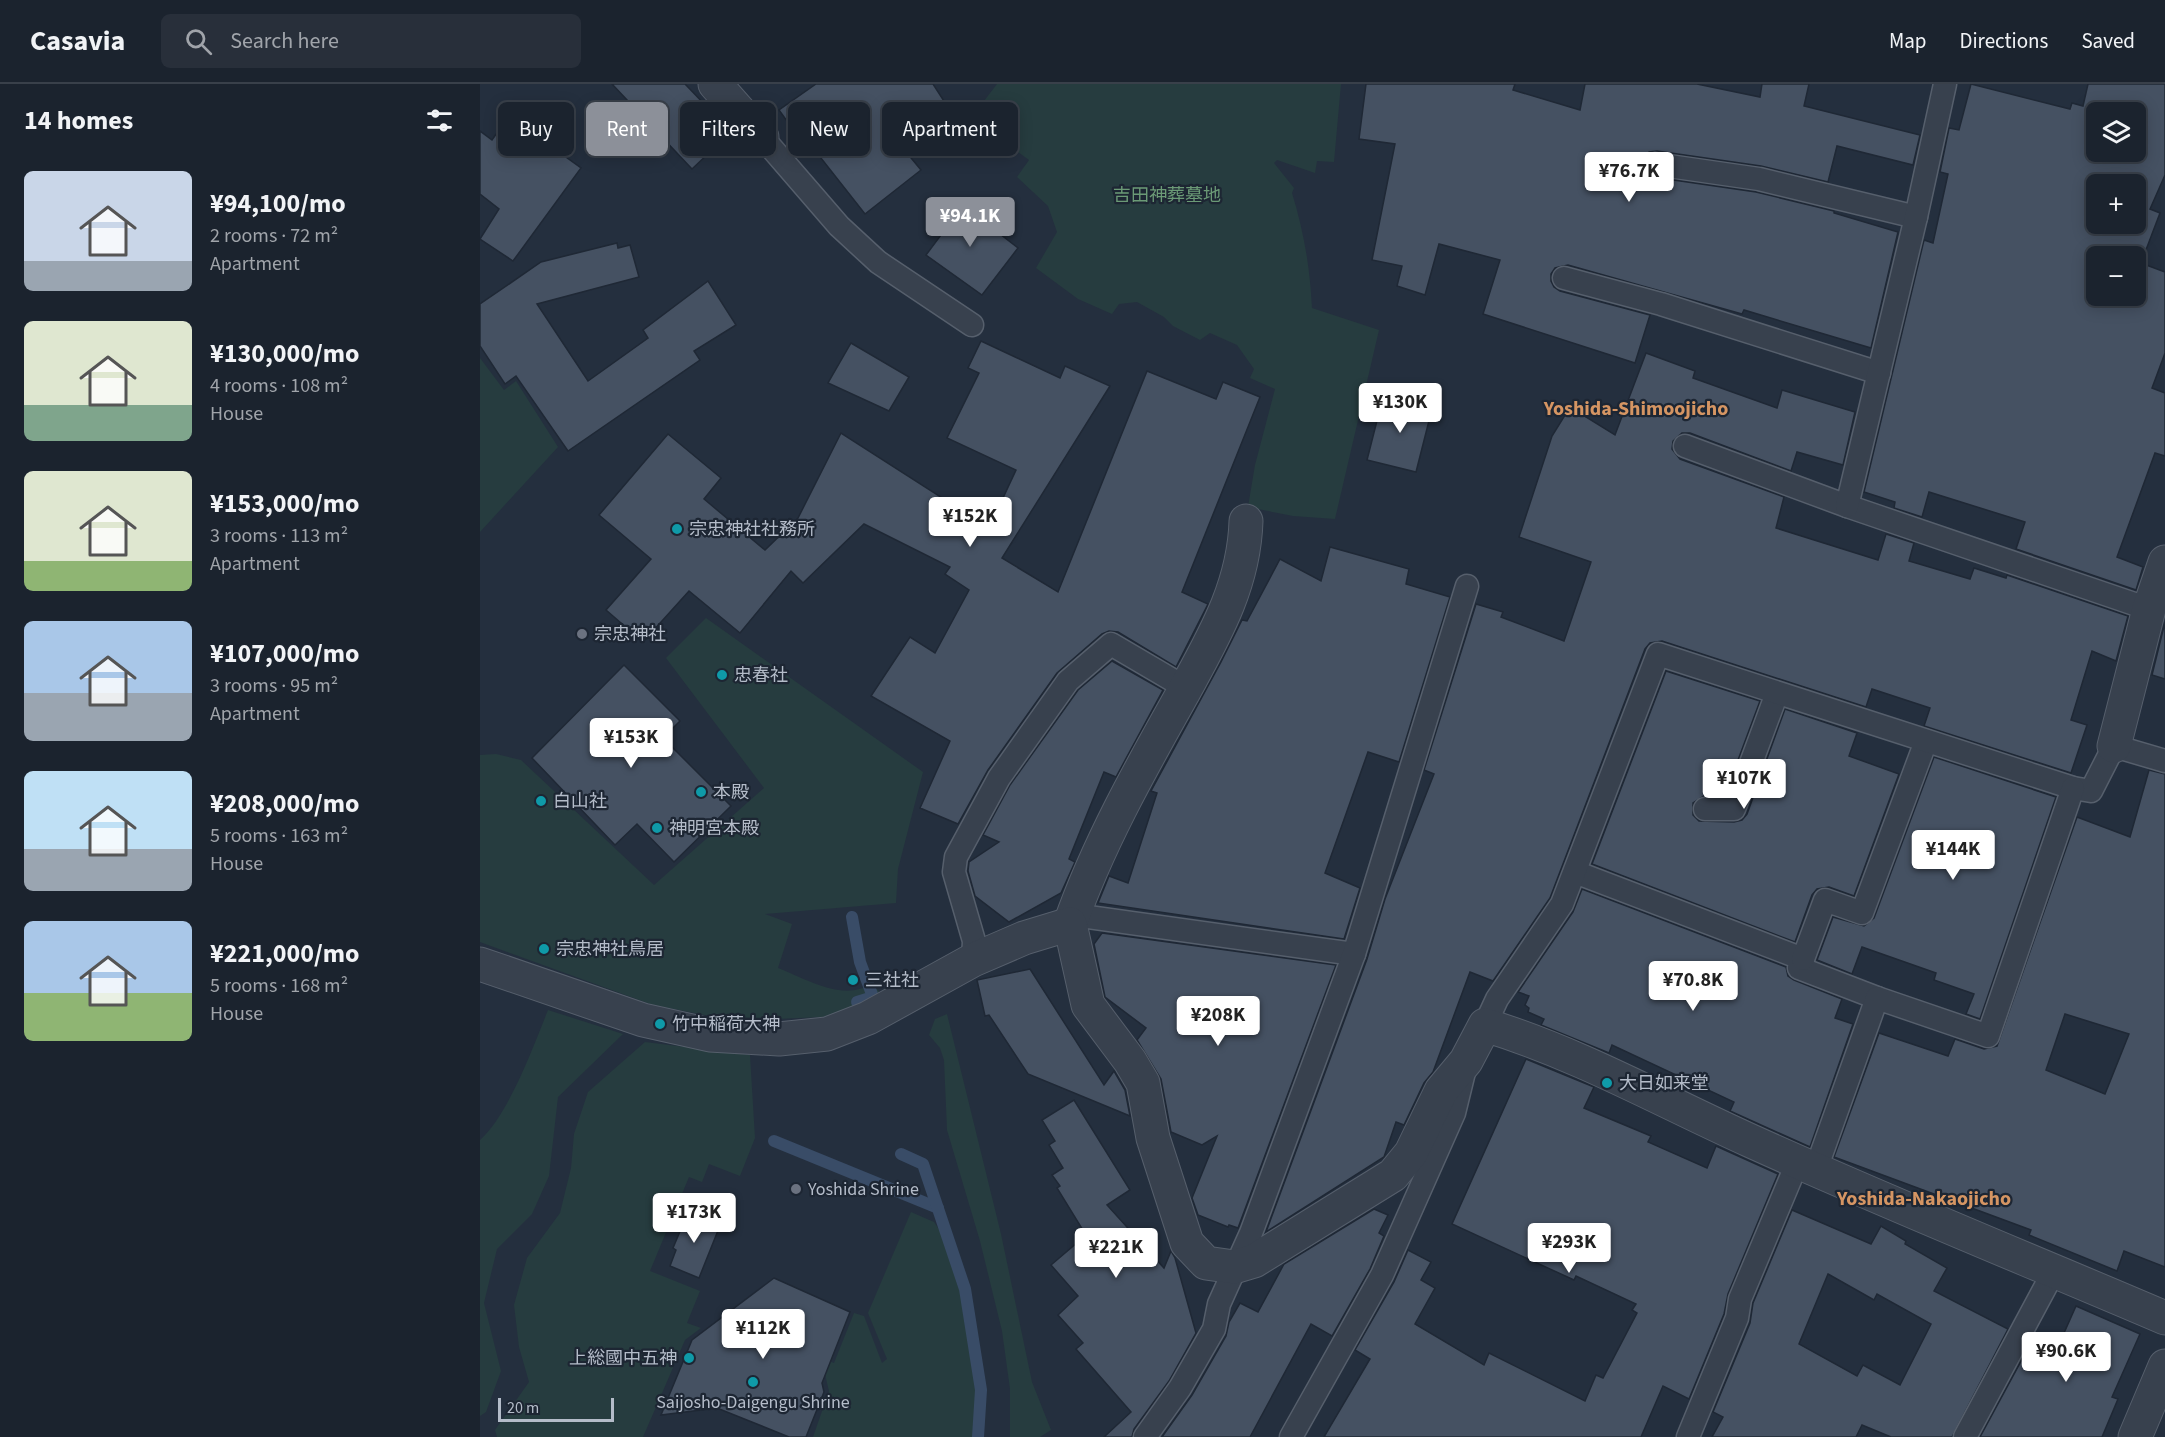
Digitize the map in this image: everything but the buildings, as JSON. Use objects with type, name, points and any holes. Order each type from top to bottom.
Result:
[{"type":"street","points":[[715,84],[731,102]]},
{"type":"street","points":[[1246,521],[1245,551],[1230,604],[1088,874],[1072,919],[1088,1005],[1130,1061],[1143,1083],[1153,1138],[1187,1243],[1206,1263],[1234,1267],[1272,1251],[1393,1175],[1411,1153],[1441,1091],[1466,1061],[1485,1025],[1536,1040],[1608,1071],[1807,1165],[2165,1318]]},
{"type":"street","points":[[2114,746],[2149,609],[2165,562]]},
{"type":"street","points":[[480,964],[643,1020],[710,1035],[779,1039],[826,1034],[868,1018],[973,960],[1072,919]]},
{"type":"street","points":[[2135,1437],[2165,1366]]},
{"type":"lane","points":[[1847,506],[1917,217],[1945,84]]},
{"type":"lane","points":[[776,153],[839,226],[878,262],[972,325]]},
{"type":"lane","points":[[1655,164],[1759,179],[1917,217]]},
{"type":"lane","points":[[1564,278],[1661,303],[1879,374]]},
{"type":"lane","points":[[1684,446],[1847,506],[2149,609]]},
{"type":"lane","points":[[1145,1437],[1180,1388],[1214,1329],[1219,1304],[1251,1233],[1353,954],[1467,586]]},
{"type":"lane","points":[[973,960],[974,941],[954,872],[956,857],[999,778],[1068,681],[1111,644],[1186,688]]},
{"type":"lane","points":[[1485,1025],[1497,999],[1562,904],[1658,654],[2073,788],[2091,791],[2114,746],[2165,761]]},
{"type":"lane","points":[[1705,808],[1734,809],[1777,693]]},
{"type":"lane","points":[[1926,741],[1862,913],[1825,900],[1799,968],[1877,998],[1988,1036],[2073,788]]},
{"type":"lane","points":[[1575,872],[1803,959]]},
{"type":"lane","points":[[1072,919],[1353,954]]},
{"type":"lane","points":[[1688,1437],[1737,1318],[1740,1299],[1807,1165],[1877,998]]},
{"type":"lane","points":[[1291,1437],[1382,1275],[1454,1113],[1466,1061]]},
{"type":"lane","points":[[1965,1437],[2054,1270]]},
{"type":"green space","name":"吉田神葬墓地","points":[[997,84],[1341,84],[1334,162],[1317,161],[1315,173],[1277,160],[1274,163],[1294,188],[1292,193],[1306,250],[1312,308],[1379,330],[1335,519],[1293,516],[1248,507],[1255,465],[1275,389],[1250,378],[1254,369],[1237,345],[1210,333],[1200,340],[1173,326],[1164,317],[1137,302],[1119,304],[1112,314],[1078,299],[1036,268],[1057,232],[1048,206],[1017,177],[1029,160],[1018,152],[1018,102],[983,102]]},
{"type":"green space","points":[[480,358],[504,390],[516,381],[558,447],[480,532]]},
{"type":"green space","points":[[706,618],[923,772],[898,869],[896,903],[765,914],[792,924],[778,968],[812,983],[837,990],[849,991],[871,984],[879,991],[879,996],[862,1005],[824,1017],[775,1019],[710,1016],[653,1005],[480,942],[480,755],[496,754],[521,760],[654,885],[764,788],[666,658]]},
{"type":"green space","points":[[548,1010],[623,1034],[558,1097],[549,1176],[532,1214],[497,1249],[484,1303],[501,1371],[486,1412],[480,1416],[480,1140],[510,1098]]},
{"type":"green space","points":[[947,1014],[1001,1234],[1032,1382],[1051,1430],[1040,1437],[1010,1437],[1010,1389],[1002,1331],[980,1241],[947,1130],[944,1060],[940,1048],[929,1035],[935,1019]]},
{"type":"green space","points":[[645,1042],[750,1055],[755,1138],[740,1176],[709,1164],[702,1182],[689,1177],[650,1271],[700,1291],[687,1323],[701,1328],[685,1340],[643,1437],[497,1437],[495,1430],[529,1382],[519,1347],[514,1305],[527,1258],[560,1213],[571,1168],[574,1134],[588,1092]]},
{"type":"green space","points":[[911,1212],[934,1222],[950,1246],[963,1290],[979,1390],[976,1437],[813,1437],[829,1391],[821,1358],[834,1363],[854,1313],[864,1316],[882,1363],[887,1359],[868,1313]]},
{"type":"waterway","points":[[852,917],[860,962],[873,997],[857,1002]]},
{"type":"waterway","points":[[774,1141],[938,1208]]},
{"type":"waterway","points":[[901,1154],[923,1164],[965,1289],[981,1390],[978,1437]]},
{"type":"place","name":"宗忠神社社務所","points":[[677,529]]},
{"type":"place","name":"宗忠神社","points":[[582,634]]},
{"type":"place","name":"忠春社","points":[[722,675]]},
{"type":"place","name":"本殿","points":[[701,792]]},
{"type":"place","name":"白山社","points":[[541,801]]},
{"type":"place","name":"神明宮本殿","points":[[657,828]]},
{"type":"place","name":"宗忠神社鳥居","points":[[544,949]]},
{"type":"place","name":"三社社","points":[[853,980]]},
{"type":"place","name":"竹中稲荷大神","points":[[660,1024]]},
{"type":"place","name":"大日如来堂","points":[[1607,1083]]},
{"type":"place","name":"Yoshida Shrine","points":[[796,1189]]},
{"type":"place","name":"上総國中五神","points":[[689,1358]]},
{"type":"place","name":"Saijosho-Daigengu Shrine","points":[[753,1382]]},
{"type":"district","name":"Yoshida-Shimoojicho","points":[[1636,408]]},
{"type":"district","name":"Yoshida-Nakaojicho","points":[[1924,1198]]}]
